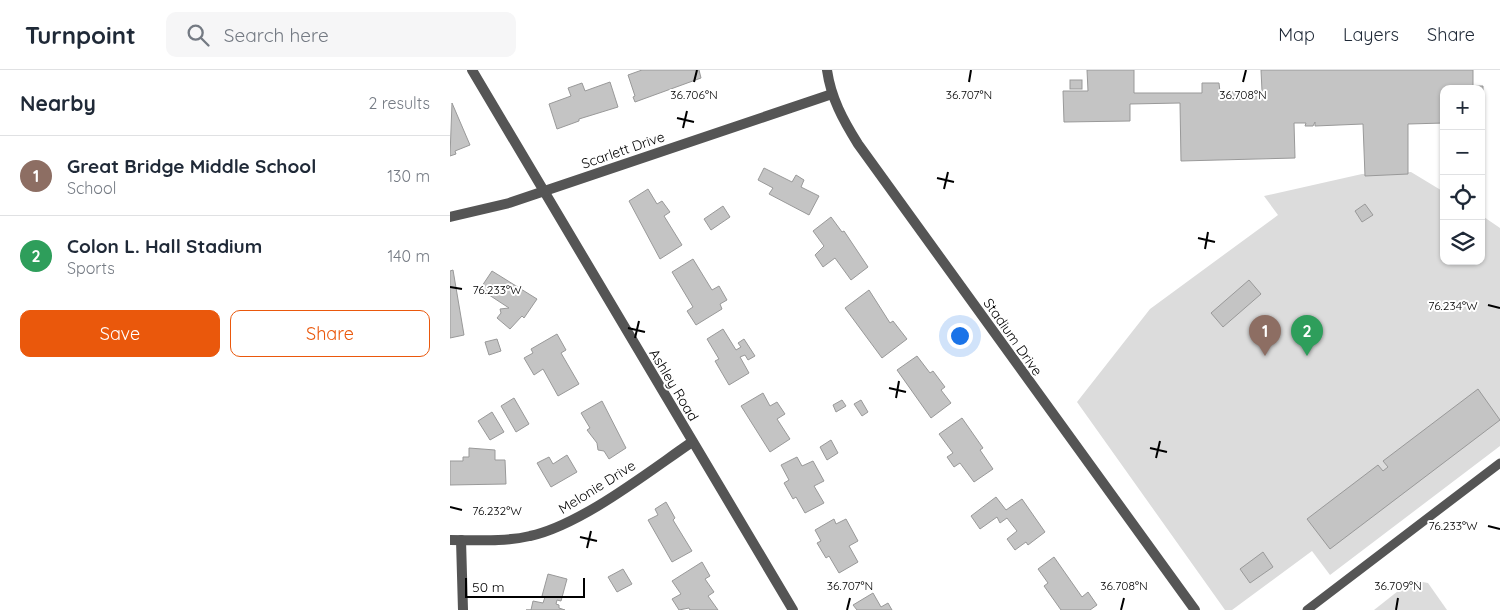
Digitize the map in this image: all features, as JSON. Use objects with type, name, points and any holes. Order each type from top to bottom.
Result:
[{"type":"street","name":"Ashley Road","points":[[472,70],[793,610]]},
{"type":"street","name":"Stadium Drive","points":[[827,70],[839,114],[858,144],[1195,610]]},
{"type":"street","name":"Scarlett Drive","points":[[450,217],[509,203],[832,94]]},
{"type":"street","name":"Melonie Drive","points":[[450,540],[530,536],[562,526],[692,442]]},
{"type":"street","points":[[461,540],[463,610]]},
{"type":"lane","points":[[1308,610],[1500,463]]},
{"type":"shaded area","points":[[1411,172],[1440,190],[1440,265],[1485,265],[1485,218],[1500,228],[1500,446],[1330,575],[1312,551],[1232,610],[1225,610],[1077,402],[1150,309],[1278,215],[1264,196],[1362,174]]},
{"type":"shaded area","points":[[1412,580],[1428,583],[1447,610],[1374,610]]},
{"type":"building","points":[[642,70],[699,70],[701,78],[635,102],[633,97],[635,96],[628,75]]},
{"type":"building","points":[[1087,70],[1134,70],[1134,93],[1202,93],[1202,83],[1219,83],[1220,92],[1262,91],[1261,70],[1473,70],[1473,85],[1440,85],[1440,123],[1408,124],[1408,174],[1365,176],[1363,124],[1315,126],[1315,122],[1313,126],[1305,126],[1306,123],[1294,123],[1295,158],[1181,161],[1180,103],[1130,104],[1130,121],[1064,122],[1063,91],[1088,91]]},
{"type":"building","points":[[1070,80],[1082,80],[1082,89],[1070,89]]},
{"type":"building","points":[[610,82],[618,107],[579,119],[579,121],[557,129],[549,104],[571,96],[568,88],[582,83],[585,91]]},
{"type":"building","points":[[452,103],[470,145],[455,151],[456,154],[450,156]]},
{"type":"building","points":[[764,168],[792,182],[796,175],[804,180],[801,187],[819,196],[809,215],[769,194],[773,188],[758,180]]},
{"type":"building","points":[[648,189],[657,204],[662,201],[670,212],[664,216],[682,245],[660,259],[629,201]]},
{"type":"building","points":[[1365,204],[1373,215],[1362,222],[1355,211]]},
{"type":"building","points":[[723,206],[730,217],[711,230],[704,219]]},
{"type":"building","points":[[831,217],[842,232],[844,231],[868,267],[851,280],[835,258],[823,267],[815,255],[824,246],[813,231]]},
{"type":"building","points":[[693,259],[712,290],[719,286],[727,300],[720,304],[722,309],[696,325],[687,311],[693,307],[672,272]]},
{"type":"building","points":[[453,270],[464,335],[450,338],[450,271]]},
{"type":"building","points":[[492,271],[537,299],[524,318],[522,316],[510,329],[497,318],[501,313],[500,309],[509,308],[480,289]]},
{"type":"building","points":[[1249,280],[1261,294],[1223,327],[1211,313]]},
{"type":"building","points":[[869,290],[890,323],[893,321],[907,339],[882,358],[845,308]]},
{"type":"building","points":[[723,329],[736,350],[741,347],[738,343],[744,339],[755,356],[748,360],[745,355],[740,357],[749,373],[729,385],[715,361],[719,359],[707,339]]},
{"type":"building","points":[[557,334],[566,350],[561,353],[579,384],[558,396],[543,369],[534,375],[524,358],[533,353],[531,349]]},
{"type":"building","points":[[497,339],[501,351],[489,355],[485,342]]},
{"type":"building","points":[[917,356],[930,373],[933,371],[945,387],[941,390],[951,403],[931,418],[897,370]]},
{"type":"building","points":[[1478,389],[1500,420],[1330,549],[1307,519],[1378,465],[1383,471],[1388,467],[1383,461]]},
{"type":"building","points":[[763,393],[770,406],[777,402],[785,414],[777,419],[790,439],[770,452],[741,406]]},
{"type":"building","points":[[514,398],[529,424],[516,432],[501,406]]},
{"type":"building","points":[[842,400],[846,406],[836,412],[833,405]]},
{"type":"building","points":[[861,400],[868,412],[862,416],[854,404]]},
{"type":"building","points":[[602,401],[626,448],[609,459],[604,451],[598,450],[597,443],[587,430],[590,428],[581,413]]},
{"type":"building","points":[[492,412],[504,432],[490,440],[478,421]]},
{"type":"building","points":[[962,418],[983,448],[980,450],[993,469],[974,482],[960,463],[954,467],[947,457],[953,453],[939,434]]},
{"type":"building","points":[[831,440],[838,453],[827,460],[820,447]]},
{"type":"building","points":[[469,448],[495,450],[495,460],[505,460],[506,484],[450,485],[450,461],[463,461],[463,457],[469,457]]},
{"type":"building","points":[[567,455],[577,472],[551,487],[537,463],[549,457],[553,464]]},
{"type":"building","points":[[797,457],[802,466],[813,461],[824,481],[814,486],[824,503],[805,513],[796,497],[793,499],[784,483],[789,480],[781,465]]},
{"type":"building","points":[[996,497],[1006,510],[1022,499],[1045,532],[1028,545],[1026,542],[1015,550],[1007,539],[1017,531],[1007,518],[1000,523],[997,517],[980,529],[971,516]]},
{"type":"building","points":[[666,502],[675,518],[673,520],[692,551],[672,562],[648,520],[658,515],[655,509]]},
{"type":"building","points":[[834,519],[836,524],[846,519],[858,541],[849,546],[858,562],[839,573],[829,556],[826,558],[817,543],[821,541],[815,530]]},
{"type":"building","points":[[1263,552],[1273,567],[1250,583],[1240,569]]},
{"type":"building","points":[[1054,557],[1082,597],[1088,592],[1097,605],[1090,610],[1061,610],[1044,586],[1048,583],[1038,569]]},
{"type":"building","points":[[702,562],[710,576],[705,579],[714,592],[708,596],[718,610],[690,610],[689,608],[679,610],[672,599],[681,594],[672,581]]},
{"type":"building","points":[[623,569],[632,584],[617,592],[608,577]]},
{"type":"building","points":[[548,574],[567,579],[561,601],[557,600],[556,604],[559,605],[559,608],[565,610],[531,610],[533,601],[543,603],[545,597],[542,596]]},
{"type":"building","points":[[873,593],[881,607],[888,603],[892,610],[857,610],[853,605]]},
{"type":"place","name":"Great Bridge Middle School","points":[[1265,356]]},
{"type":"place","name":"Colon L. Hall Stadium","points":[[1307,356]]}]
